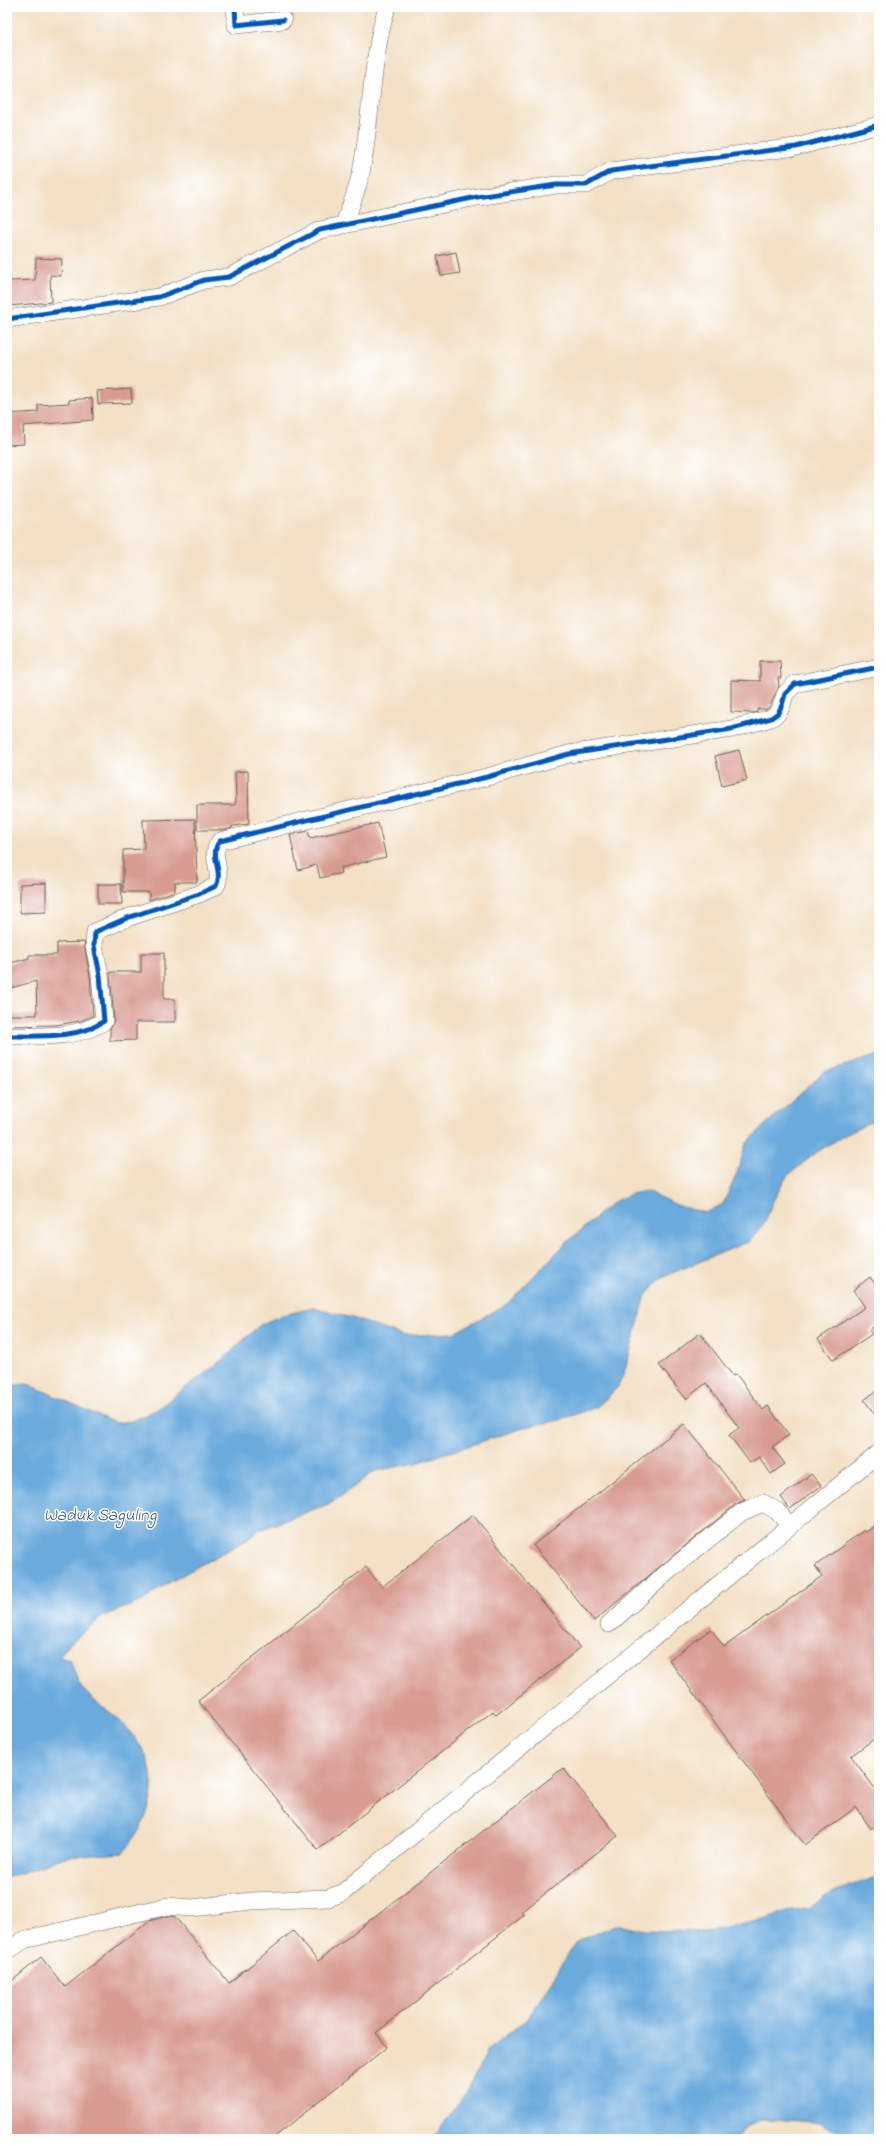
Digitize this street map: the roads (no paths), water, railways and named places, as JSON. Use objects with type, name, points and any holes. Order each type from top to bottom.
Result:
[{"type":"street","points":[[235,7],[236,25],[282,20]]},
{"type":"street","points":[[344,225],[362,169],[378,38],[387,7]]},
{"type":"street","points":[[7,319],[159,297],[204,280],[229,277],[320,230],[477,197],[556,185],[586,185],[611,171],[796,147],[879,124]]},
{"type":"street","points":[[7,1036],[50,1036],[96,1027],[104,1021],[100,975],[94,946],[95,932],[127,918],[199,894],[216,886],[219,875],[214,852],[220,841],[487,777],[569,754],[732,729],[752,724],[771,718],[778,713],[785,694],[795,684],[879,667]]},
{"type":"street","points":[[7,1951],[24,1940],[167,1906],[192,1908],[251,1901],[328,1898],[342,1893],[879,1453]]},
{"type":"street","points":[[608,1624],[670,1570],[742,1512],[763,1503],[777,1511],[790,1526]]},
{"type":"water","name":"Waduk Saguling","points":[[879,1055],[879,1118],[843,1136],[817,1152],[787,1176],[774,1199],[765,1222],[750,1241],[662,1277],[646,1295],[624,1373],[618,1387],[597,1407],[556,1421],[526,1427],[416,1463],[375,1471],[328,1504],[259,1530],[248,1539],[158,1589],[145,1600],[103,1616],[68,1645],[59,1657],[70,1660],[84,1691],[119,1720],[134,1736],[144,1752],[150,1768],[152,1785],[150,1802],[145,1819],[136,1836],[123,1853],[65,1857],[7,1878],[7,1386],[28,1384],[115,1423],[132,1421],[156,1410],[216,1365],[261,1324],[283,1315],[313,1308],[352,1318],[403,1336],[454,1333],[507,1304],[563,1246],[612,1203],[631,1194],[646,1191],[679,1206],[705,1213],[723,1204],[736,1176],[746,1144],[767,1123],[824,1072]]},
{"type":"water","points":[[879,1876],[879,2139],[849,2139],[820,2123],[790,2120],[760,2120],[748,2125],[734,2139],[429,2139],[439,2131],[468,2091],[488,2050],[528,2018],[577,1941],[616,1925],[645,1930],[705,1932],[749,1923],[793,1910],[808,1908],[833,1892]]}]
